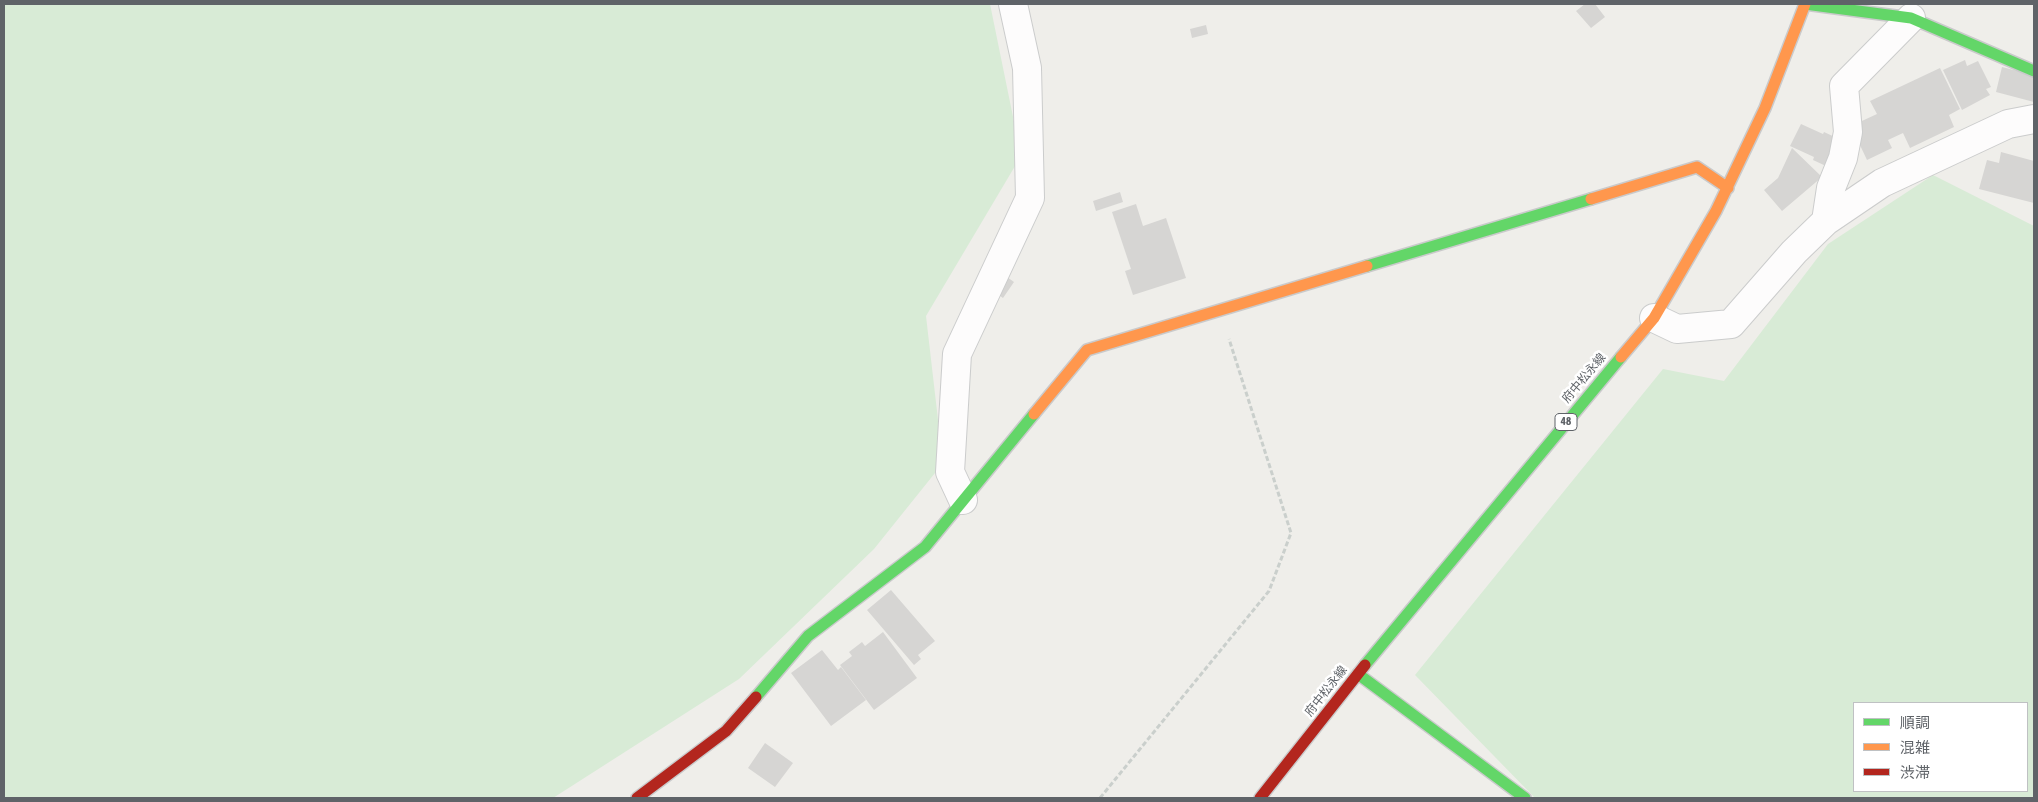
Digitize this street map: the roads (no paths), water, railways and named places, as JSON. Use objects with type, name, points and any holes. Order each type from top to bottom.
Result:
[{"type":"street","points":[[963,500],[950,472],[956,354],[1030,198],[1027,68],[1013,4]]},
{"type":"street","points":[[1805,4],[1911,18],[2034,70]]},
{"type":"street","name":"府中松永線","points":[[1260,798],[1358,674],[1654,318],[1728,188],[1764,108],[1805,4]]},
{"type":"street","points":[[1826,222],[1831,188],[1843,158],[1848,132],[1844,86],[1911,18]]},
{"type":"street","points":[[1654,318],[1677,329],[1731,324],[1794,252],[1826,222],[1882,183],[2008,124],[2034,119]]},
{"type":"street","points":[[637,798],[726,731],[808,636],[925,547],[1087,350],[1697,167],[1728,188]]},
{"type":"street","points":[[1358,674],[1526,798]]}]
